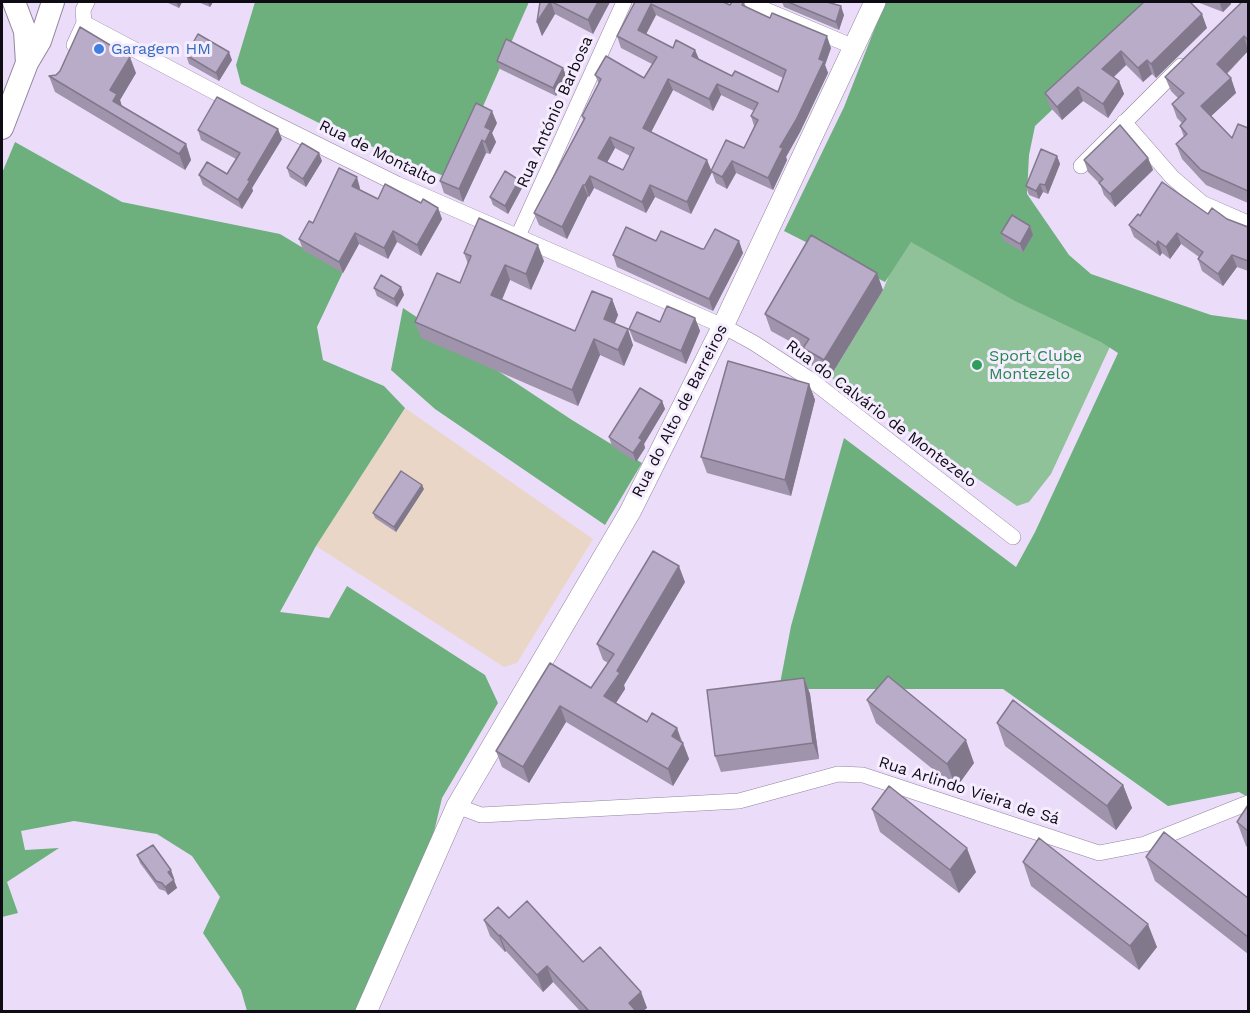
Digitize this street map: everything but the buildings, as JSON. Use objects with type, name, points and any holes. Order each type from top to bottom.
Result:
[{"type":"main road","points":[[15,2],[30,7],[51,2]]},
{"type":"main road","points":[[15,2],[25,31],[27,63]]},
{"type":"main road","points":[[2,128],[27,63],[40,41],[51,2]]},
{"type":"street","points":[[66,63],[84,23],[83,10],[87,2]]},
{"type":"street","name":"Rua António Barbosa","points":[[518,236],[624,2]]},
{"type":"street","points":[[747,2],[854,47]]},
{"type":"street","name":"Rua do Alto de Barreiros","points":[[366,1011],[457,806],[630,512],[723,326],[875,2]]},
{"type":"street","name":"Rua de Montalto","points":[[84,23],[260,116],[397,184],[723,326]]},
{"type":"street","points":[[1081,165],[1189,58]]},
{"type":"street","points":[[1124,122],[1173,177],[1202,203],[1248,223]]},
{"type":"street","name":"Rua do Calvário de Montezelo","points":[[723,326],[811,380],[1013,537]]},
{"type":"street","name":"Rua Arlindo Vieira de Sá","points":[[457,806],[482,815],[739,801],[828,776],[863,775],[1099,853],[1145,844],[1248,803]]},
{"type":"shaded area","points":[[405,408],[593,539],[517,663],[504,667],[316,546]]},
{"type":"green space","points":[[255,2],[529,2],[451,179],[339,133],[241,84],[236,65]]},
{"type":"green space","points":[[885,2],[1166,2],[1035,126],[1029,155],[1027,194],[1069,255],[1091,274],[1211,315],[1248,320],[1248,797],[1239,792],[1168,806],[1003,689],[779,689],[791,626],[844,438],[1016,567],[1035,532],[1118,353],[1101,342],[1015,301],[911,242],[885,282],[784,231],[844,107]]},
{"type":"green space","points":[[15,142],[122,202],[280,234],[343,272],[317,327],[323,360],[384,386],[405,408],[316,546],[280,612],[329,618],[347,586],[485,675],[498,703],[442,798],[430,849],[356,1011],[247,1011],[241,990],[203,933],[220,897],[192,856],[157,834],[74,821],[21,831],[25,850],[59,848],[7,882],[18,913],[2,917],[2,173]]},
{"type":"green space","name":"Sport Clube Montezelo","points":[[905,236],[1114,338],[1051,474],[1029,502],[1017,506],[830,377],[883,290]]},
{"type":"green space","points":[[403,308],[572,420],[642,463],[605,525],[435,409],[391,370]]},
{"type":"place","name":"Garagem HM","points":[[99,49]]},
{"type":"place","name":"Sport Clube Montezelo","points":[[977,365]]}]
